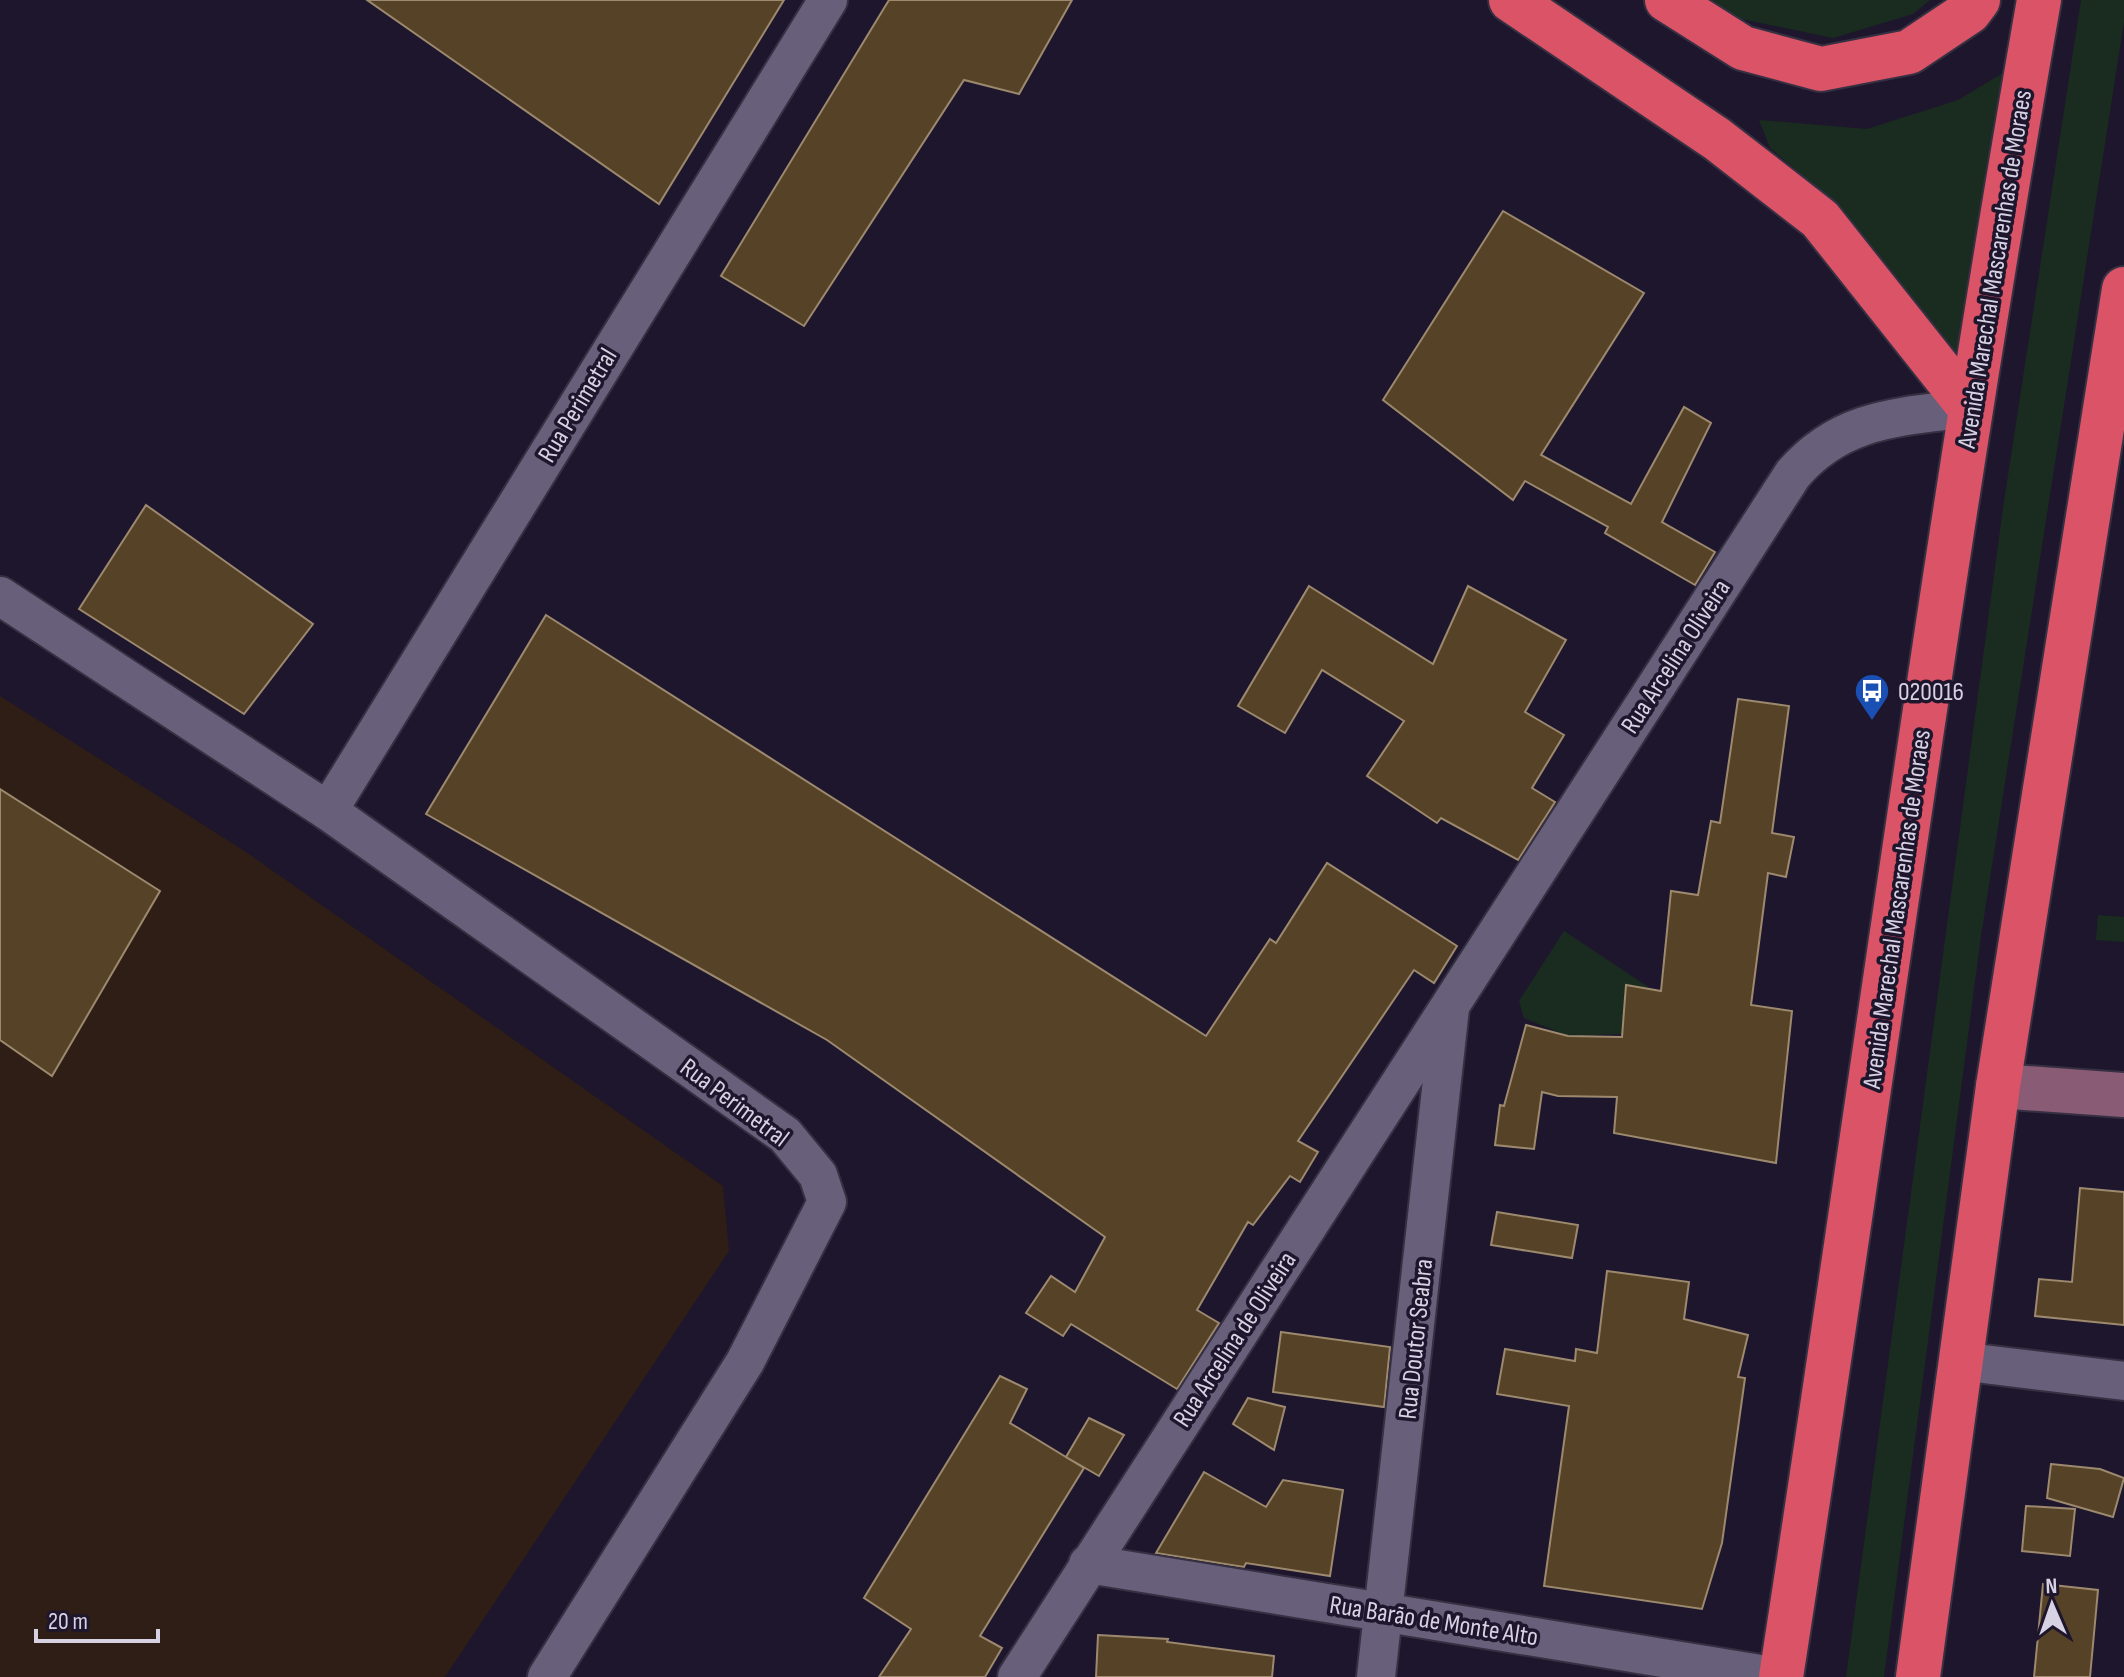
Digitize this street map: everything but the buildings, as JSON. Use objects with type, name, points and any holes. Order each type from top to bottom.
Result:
[{"type":"highway","points":[[1511,0],[1717,139],[1820,219],[1970,408]]},
{"type":"highway","points":[[1667,0],[1743,48],[1821,69],[1909,52],[1969,12],[1978,0]]},
{"type":"highway","name":"Avenida Marechal Mascarenhas de Moraes","points":[[1780,1677],[1855,1201],[1922,720],[1970,408],[2039,0]]},
{"type":"highway","points":[[1918,1677],[1998,1086],[2124,289]]},
{"type":"street","name":"Rua Perimetral","points":[[328,811],[828,0]]},
{"type":"street","name":"Rua Arcelina Oliveira","points":[[1451,1002],[1802,464],[1831,438],[1879,420],[1970,408]]},
{"type":"street","name":"Rua Perimetral","points":[[0,596],[328,811],[785,1135],[818,1175],[827,1202],[745,1362],[547,1677]]},
{"type":"street","name":"Rua Arcelina de Oliveira","points":[[1017,1677],[1451,1002]]},
{"type":"street","name":"Rua Doutor Seabra","points":[[1376,1677],[1386,1612],[1451,1002]]},
{"type":"street","points":[[1998,1086],[2124,1095]]},
{"type":"street","points":[[1959,1361],[2124,1381]]},
{"type":"street","name":"Rua Barão de Monte Alto","points":[[1088,1564],[1780,1677]]},
{"type":"street","points":[[1049,1677],[1055,1620]]},
{"type":"shaded area","points":[[0,696],[243,850],[723,1186],[729,1251],[445,1677],[0,1677]]},
{"type":"green space","points":[[1709,0],[1930,0],[1913,14],[1833,38],[1737,18]]},
{"type":"green space","points":[[2081,0],[2124,0],[2124,22],[1981,936],[1884,1677],[1846,1677],[2003,508]]},
{"type":"green space","points":[[2013,67],[1965,378],[1899,280],[1835,203],[1770,148],[1759,120],[1867,129],[1958,100]]},
{"type":"green space","points":[[2098,915],[2124,917],[2124,942],[2096,940]]},
{"type":"green space","points":[[1564,931],[1653,990],[1626,986],[1622,1034],[1568,1036],[1524,1018],[1519,1001]]},
{"type":"place","name":"020016","points":[[1872,722]]}]
